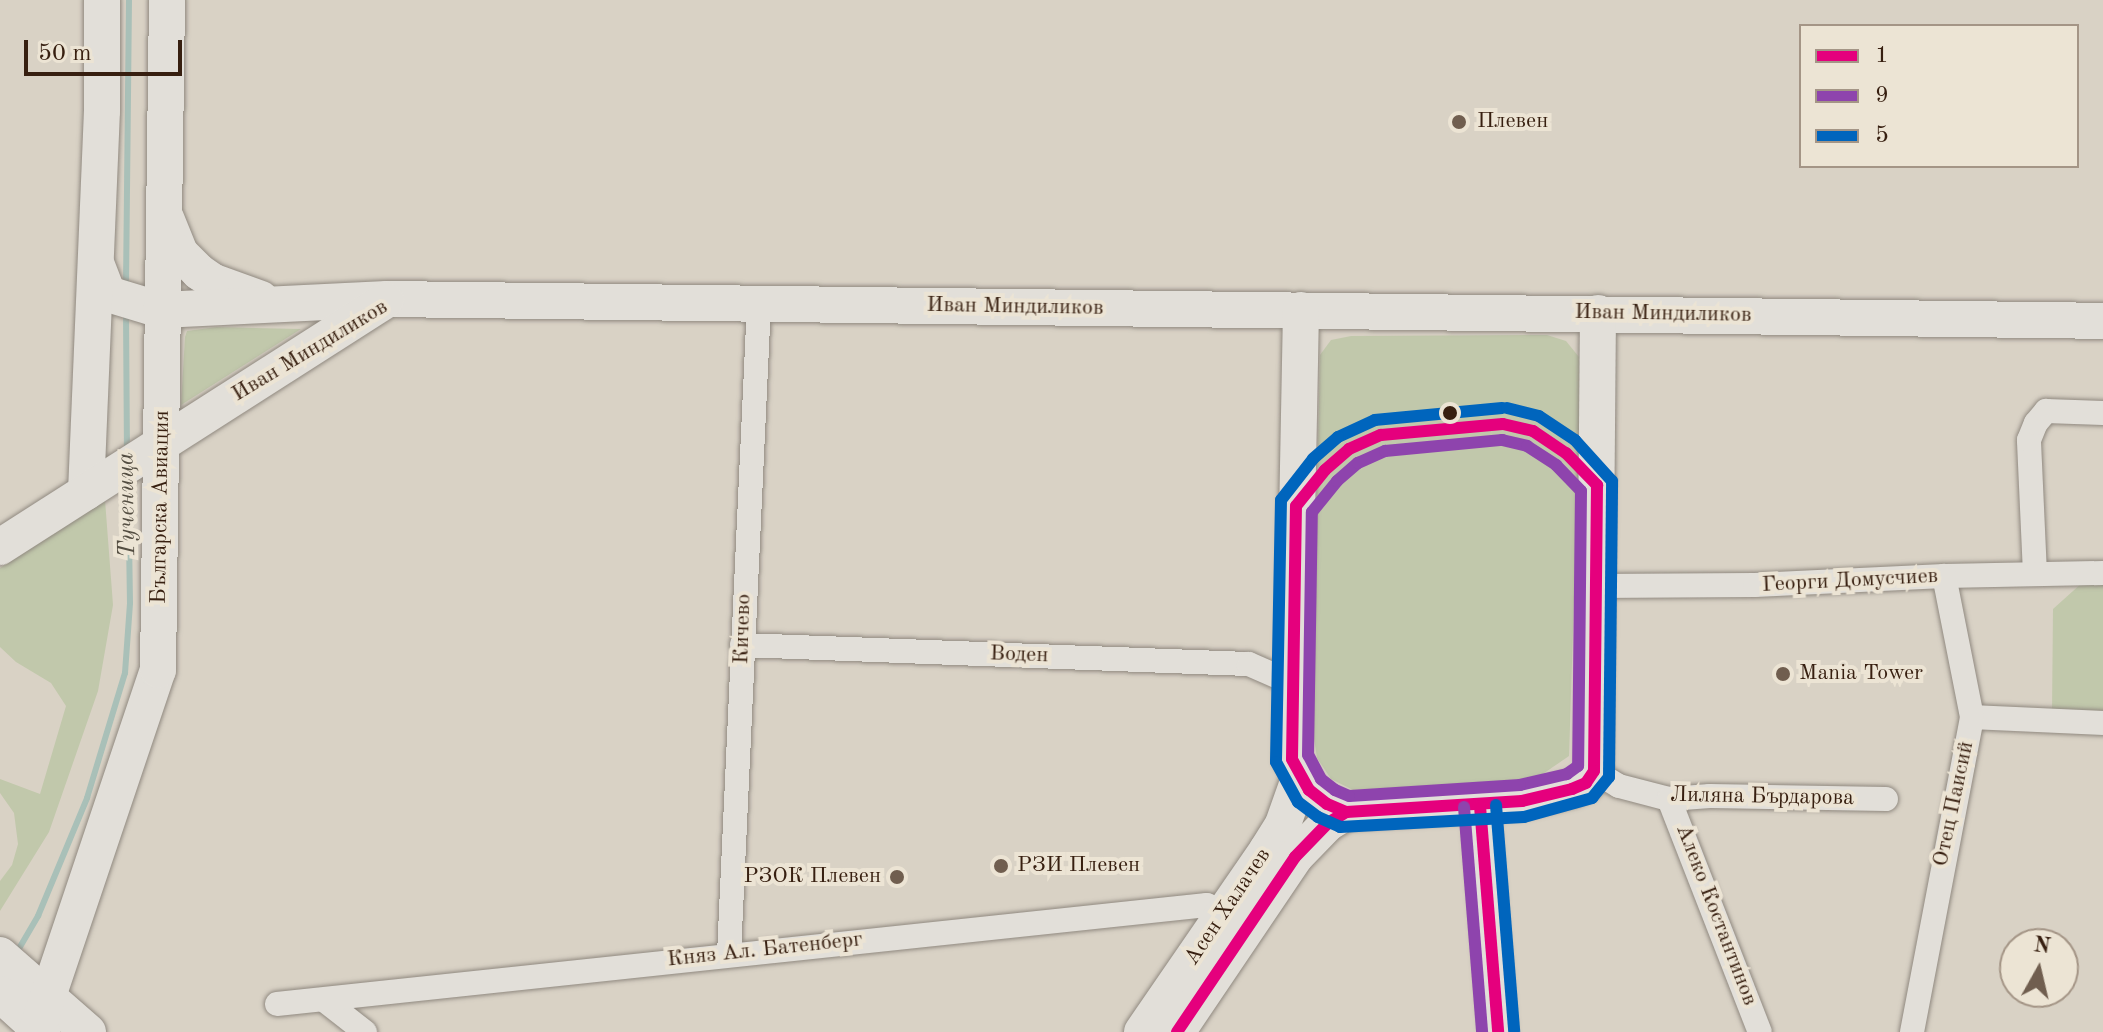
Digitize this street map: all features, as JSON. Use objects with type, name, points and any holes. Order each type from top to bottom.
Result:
[{"type":"street","points":[[96,486],[96,263],[102,0]]},
{"type":"street","name":"Българска Авиация","points":[[23,1000],[154,689],[160,652],[155,310],[163,199],[167,0]]},
{"type":"street","points":[[163,199],[173,241],[189,263],[214,282],[274,303]]},
{"type":"street","points":[[96,263],[100,281],[113,298],[155,310],[387,299]]},
{"type":"street","name":"Иван Миндиликов","points":[[0,547],[387,299],[2103,321]]},
{"type":"street","name":"Кичево","points":[[729,954],[759,303]]},
{"type":"street","points":[[1301,310],[1292,759],[1300,776],[1327,804],[1346,812],[1480,806],[1561,792],[1586,783],[1594,771],[1598,313]]},
{"type":"street","points":[[2035,574],[2029,440],[2036,423],[2046,411],[2103,413]]},
{"type":"street","name":"Георги Домусчиев","points":[[1596,586],[1768,585],[1944,576],[2103,573]]},
{"type":"street","name":"Отец Паисий","points":[[1912,1032],[1972,717],[1944,576]]},
{"type":"street","name":"Воден","points":[[742,645],[1249,664],[1292,683]]},
{"type":"street","points":[[1972,717],[2103,723]]},
{"type":"street","name":"Лиляна Бърдарова","points":[[1594,771],[1619,786],[1669,799],[1710,796],[1886,799]]},
{"type":"street","name":"Асен Халачев","points":[[1177,1032],[1283,824],[1300,776]]},
{"type":"street","name":"Алеко Костантинов","points":[[1669,799],[1760,1032]]},
{"type":"street","points":[[1480,806],[1498,1032]]},
{"type":"street","name":"Асен Халачев","points":[[1142,1032],[1237,919],[1309,840],[1346,812]]},
{"type":"street","name":"Княз Ал. Батенберг","points":[[277,1004],[1207,905],[1237,919]]},
{"type":"street","points":[[23,1000],[88,1032]]},
{"type":"street","points":[[324,1000],[365,1032]]},
{"type":"green space","points":[[217,327],[301,329],[181,405],[187,331]]},
{"type":"green space","points":[[1547,335],[1566,341],[1579,357],[1581,381],[1569,756],[1534,780],[1353,790],[1331,779],[1317,758],[1312,725],[1320,355],[1331,340],[1351,336]]},
{"type":"green space","points":[[105,500],[113,605],[98,691],[49,832],[0,911],[0,881],[12,865],[18,844],[14,813],[0,793],[0,779],[40,794],[66,706],[51,683],[16,662],[0,647],[0,568]]},
{"type":"green space","points":[[2083,582],[2103,582],[2103,715],[2052,713],[2053,609]]},
{"type":"waterway","name":"Тученица","points":[[126,286],[129,0]]},
{"type":"waterway","name":"Тученица","points":[[126,313],[127,450]]},
{"type":"waterway","name":"Тученица","points":[[17,952],[38,916],[87,798],[125,673],[130,603],[128,481]]},
{"type":"transit line","name":"5","points":[[1502,408],[1375,420],[1338,437],[1313,459],[1281,500],[1276,762],[1298,802],[1318,817],[1340,827],[1524,817],[1592,798],[1609,777],[1612,481],[1575,440],[1539,416],[1507,408]]},
{"type":"transit line","name":"1","points":[[1503,424],[1533,431],[1566,453],[1597,485],[1594,771],[1586,783],[1572,789],[1522,801],[1346,812],[1327,804],[1309,790],[1292,759],[1296,506],[1325,470],[1349,449],[1381,435],[1503,424]]},
{"type":"transit line","name":"9","points":[[1502,440],[1527,446],[1556,465],[1581,491],[1578,766],[1567,774],[1520,785],[1349,796],[1335,790],[1321,779],[1308,755],[1312,512],[1337,481],[1358,463],[1385,451],[1502,440]]},
{"type":"transit line","name":"5","points":[[1496,805],[1514,1031]]},
{"type":"transit line","name":"1","points":[[1480,806],[1498,1032]]},
{"type":"transit line","name":"9","points":[[1464,807],[1482,1032]]},
{"type":"transit line","name":"1","points":[[1177,1032],[1295,857],[1328,823],[1346,812]]},
{"type":"place","name":"Плевен","points":[[1459,122]]},
{"type":"place","name":"Mania Tower","points":[[1783,674]]},
{"type":"place","name":"РЗИ Плевен","points":[[1001,866]]},
{"type":"place","name":"РЗОК Плевен","points":[[897,877]]}]
